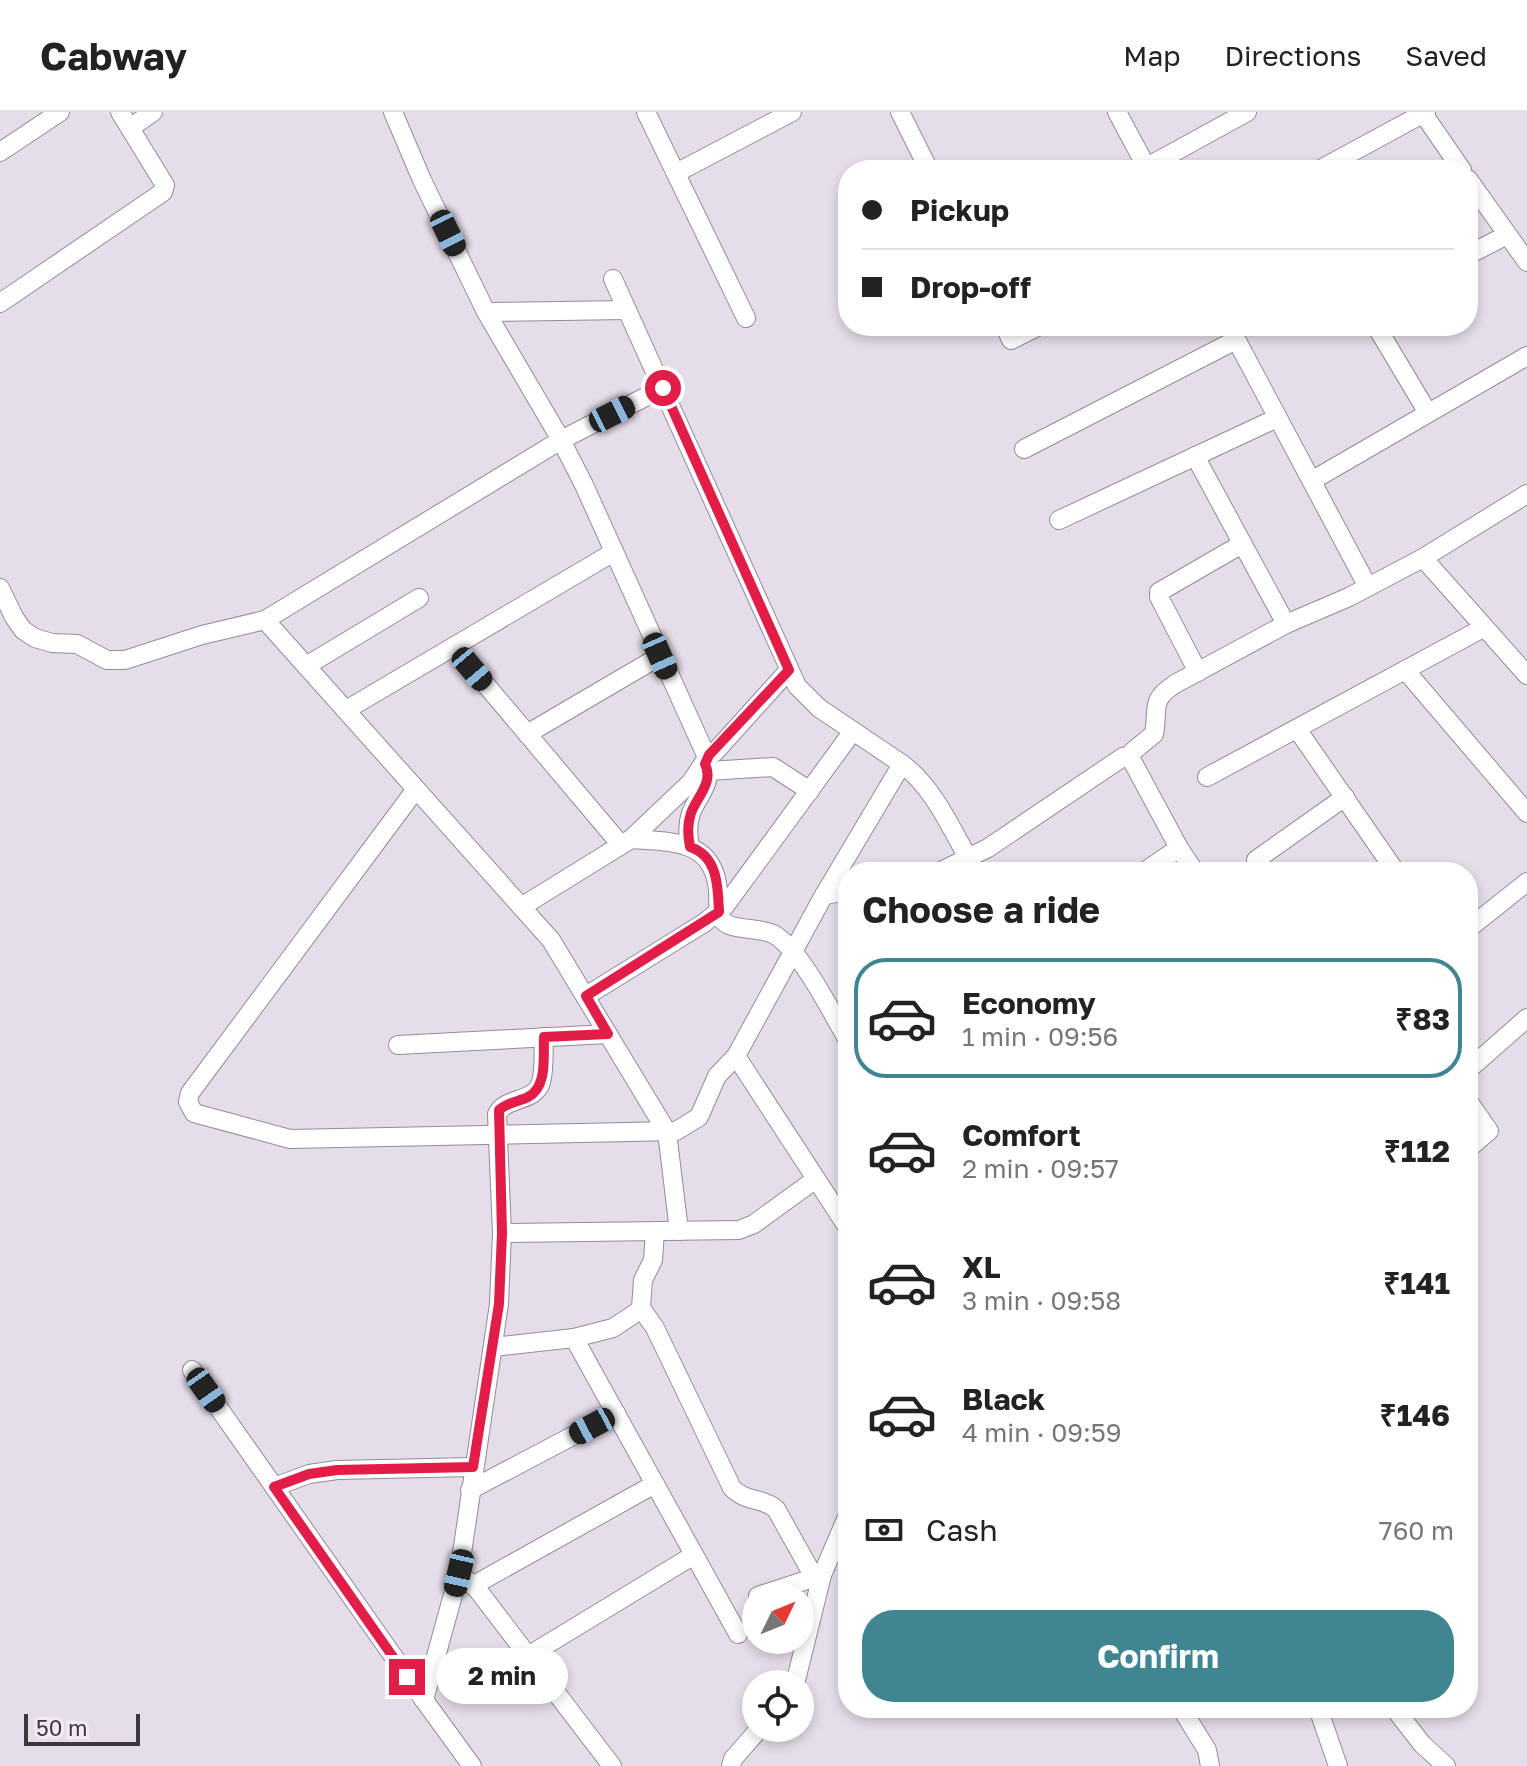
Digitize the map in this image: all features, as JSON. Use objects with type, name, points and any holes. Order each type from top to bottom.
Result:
[{"type":"street","points":[[0,152],[60,112]]},
{"type":"street","points":[[0,303],[163,192],[163,182],[125,120],[153,112]]},
{"type":"street","points":[[393,112],[486,312],[561,440],[708,763],[706,784],[689,821],[690,847]]},
{"type":"street","points":[[646,112],[746,318]]},
{"type":"street","points":[[676,173],[792,112]]},
{"type":"street","points":[[900,112],[924,160]]},
{"type":"street","points":[[1117,112],[1143,160]]},
{"type":"street","points":[[1157,160],[1247,112]]},
{"type":"street","points":[[1337,160],[1424,112],[1455,160]]},
{"type":"street","points":[[1478,193],[1527,262]]},
{"type":"street","points":[[1478,250],[1507,235]]},
{"type":"street","points":[[613,279],[789,670],[807,698],[902,764],[927,789],[968,858]]},
{"type":"street","points":[[486,312],[627,310]]},
{"type":"street","points":[[1024,449],[1227,336]]},
{"type":"street","points":[[1234,336],[1368,587]]},
{"type":"street","points":[[1382,336],[1428,413]]},
{"type":"street","points":[[1313,480],[1527,356]]},
{"type":"street","points":[[0,588],[23,630],[52,643],[77,644],[107,660],[125,660],[202,635],[265,620],[561,440],[663,388]]},
{"type":"street","points":[[1059,520],[1277,418]]},
{"type":"street","points":[[1195,456],[1286,624]]},
{"type":"street","points":[[960,862],[988,848],[1123,757],[1131,755],[1154,734],[1156,703],[1160,695],[1286,624],[1368,587],[1523,505]]},
{"type":"street","points":[[1198,672],[1159,592],[1242,544]]},
{"type":"street","points":[[346,710],[614,552]]},
{"type":"street","points":[[1423,558],[1527,675]]},
{"type":"street","points":[[306,666],[419,598]]},
{"type":"street","points":[[265,620],[551,940],[667,1132],[679,1231]]},
{"type":"street","points":[[1207,777],[1483,628]]},
{"type":"street","points":[[454,647],[527,734],[626,842],[690,847],[709,859],[718,887],[719,912],[725,923],[773,934],[794,951],[838,1024]]},
{"type":"street","points":[[527,734],[660,656]]},
{"type":"street","points":[[521,907],[626,842],[691,782],[789,670]]},
{"type":"street","points":[[1406,671],[1527,813]]},
{"type":"street","points":[[1297,729],[1388,862]]},
{"type":"street","points":[[586,996],[719,912],[735,895],[853,731]]},
{"type":"street","points":[[1131,755],[1188,862]]},
{"type":"street","points":[[708,763],[773,767],[810,791]]},
{"type":"street","points":[[844,862],[902,764]]},
{"type":"street","points":[[416,789],[190,1093],[188,1102],[194,1113],[290,1139],[667,1132],[685,1128],[699,1117],[717,1076],[736,1056],[838,871]]},
{"type":"street","points":[[1256,860],[1345,797]]},
{"type":"street","points":[[1159,862],[1179,848]]},
{"type":"street","points":[[1478,921],[1527,882]]},
{"type":"street","points":[[824,895],[838,893]]},
{"type":"street","points":[[1478,1061],[1527,1018]]},
{"type":"street","points":[[398,1045],[608,1034]]},
{"type":"street","points":[[424,1700],[466,1579],[470,1490],[499,1304],[502,1233],[499,1110],[531,1095],[540,1084],[544,1037]]},
{"type":"street","points":[[736,1056],[838,1213]]},
{"type":"street","points":[[1478,1115],[1489,1131],[1478,1140]]},
{"type":"street","points":[[502,1233],[747,1228],[816,1179]]},
{"type":"street","points":[[655,1231],[653,1260],[643,1280],[641,1308],[655,1328],[732,1488],[747,1500],[765,1503],[776,1509],[818,1576]]},
{"type":"street","points":[[493,1347],[574,1338],[613,1328],[641,1308]]},
{"type":"street","points":[[574,1338],[738,1634]]},
{"type":"street","points":[[192,1370],[472,1766]]},
{"type":"street","points":[[470,1490],[616,1413]]},
{"type":"street","points":[[274,1487],[309,1474],[337,1470],[473,1467]]},
{"type":"street","points":[[466,1579],[655,1484]]},
{"type":"street","points":[[798,1670],[818,1576],[838,1535]]},
{"type":"street","points":[[432,1674],[461,1666],[510,1664],[528,1656],[694,1555]]},
{"type":"street","points":[[800,1582],[818,1576]]},
{"type":"street","points":[[466,1579],[612,1766]]},
{"type":"street","points":[[725,1611],[742,1603]]},
{"type":"street","points":[[1187,1718],[1207,1750],[1210,1766]]},
{"type":"street","points":[[1321,1718],[1338,1766]]},
{"type":"street","points":[[1402,1718],[1422,1744],[1446,1766]]},
{"type":"street","points":[[731,1766],[748,1742]]},
{"type":"route","points":[[407,1677],[274,1487],[309,1474],[337,1470],[473,1467],[499,1304],[502,1233],[497,1114],[505,1105],[531,1095],[540,1084],[544,1037],[608,1034],[586,996],[719,912],[718,887],[712,866],[704,854],[690,847],[687,832],[692,811],[706,784],[709,771],[705,764],[709,755],[789,670],[663,388]]}]
